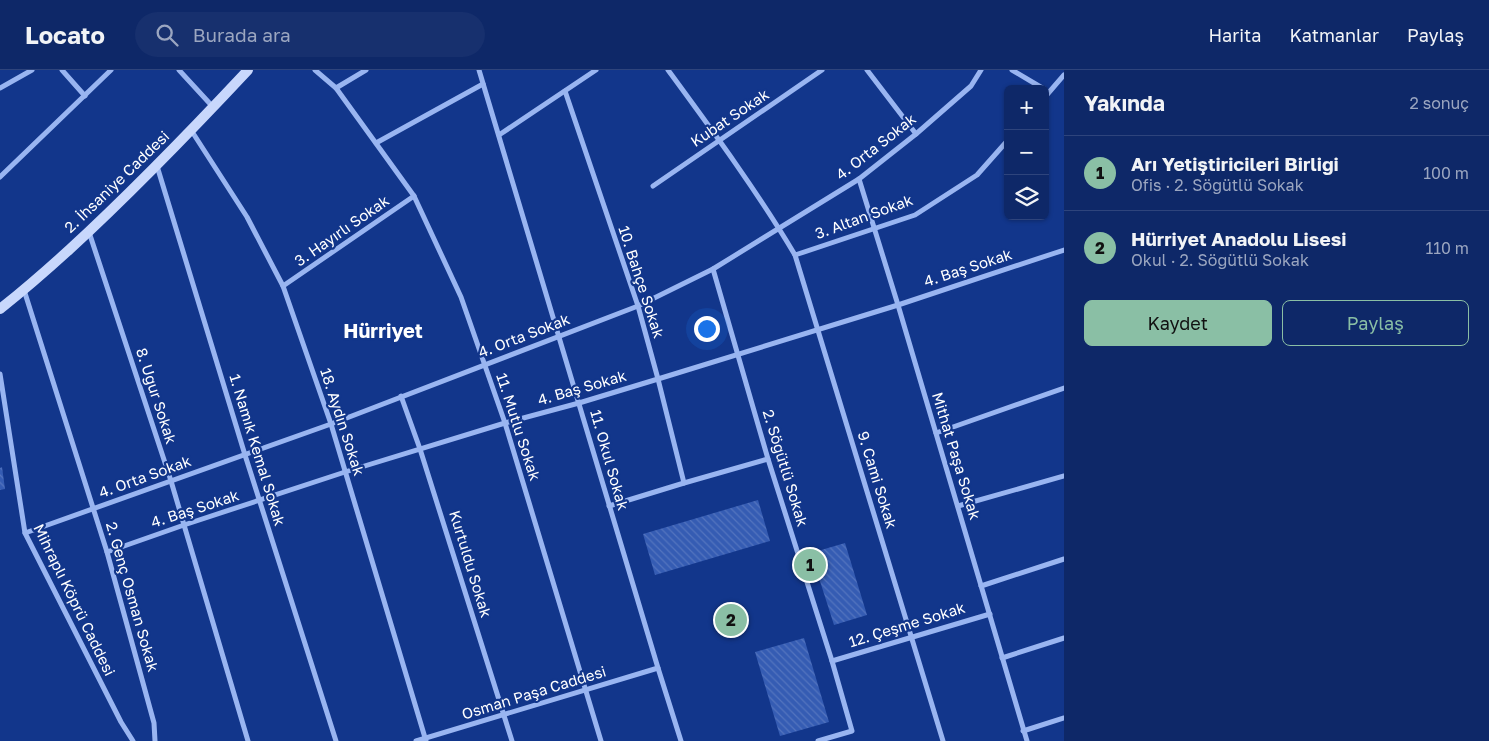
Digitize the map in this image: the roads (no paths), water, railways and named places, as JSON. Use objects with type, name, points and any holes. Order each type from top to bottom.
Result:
[{"type":"street","points":[[0,88],[32,70]]},
{"type":"street","points":[[62,70],[84,96]]},
{"type":"street","points":[[0,177],[111,70]]},
{"type":"street","points":[[179,70],[213,107]]},
{"type":"street","name":"2. İhsaniye Caddesi","points":[[0,309],[89,232],[157,166],[248,70]]},
{"type":"street","name":"11. Mutlu Sokak","points":[[315,70],[336,88],[414,196],[461,297],[505,423],[601,741]]},
{"type":"street","points":[[336,88],[366,70]]},
{"type":"street","name":"11. Okul Sokak","points":[[479,70],[681,741]]},
{"type":"street","points":[[498,135],[596,70]]},
{"type":"street","name":"9. Cami Sokak","points":[[668,70],[719,140],[795,255],[943,741]]},
{"type":"street","name":"Kubat Sokak","points":[[653,186],[822,70]]},
{"type":"street","points":[[867,70],[916,134]]},
{"type":"street","name":"4. Orta Sokak","points":[[24,533],[331,424],[638,306],[713,269],[859,179],[916,134],[971,86],[981,70]]},
{"type":"street","points":[[1012,70],[1035,85]]},
{"type":"street","points":[[1049,89],[1064,75]]},
{"type":"street","points":[[376,143],[483,84]]},
{"type":"street","name":"10. Bahçe Sokak","points":[[565,91],[638,306],[684,483]]},
{"type":"street","name":"18. Aydın Sokak","points":[[191,130],[247,217],[283,286],[331,424],[425,740]]},
{"type":"street","name":"3. Altan Sokak","points":[[795,255],[915,215],[977,175],[1004,145]]},
{"type":"street","name":"1. Namık Kemal Sokak","points":[[157,166],[245,455],[336,741]]},
{"type":"street","name":"Mithat Paşa Sokak","points":[[859,179],[958,506],[1026,741]]},
{"type":"street","name":"3. Hayırlı Sokak","points":[[283,286],[414,196]]},
{"type":"street","name":"8. Uğur Sokak","points":[[89,232],[171,481],[248,741]]},
{"type":"street","points":[[1061,251],[1064,243]]},
{"type":"street","name":"4. Baş Sokak","points":[[107,552],[345,472],[505,423],[579,403],[898,305],[1061,251]]},
{"type":"street","name":"2. Söğütlü Sokak","points":[[713,269],[768,459],[832,661],[852,731],[818,741]]},
{"type":"street","name":"2. Genç Osman Sokak","points":[[24,290],[107,552],[154,723],[155,741]]},
{"type":"street","name":"Mihraplı Köprü Caddesi","points":[[0,374],[24,533],[121,722],[133,741]]},
{"type":"street","points":[[936,433],[1064,388]]},
{"type":"street","name":"Kurtuldu Sokak","points":[[401,396],[420,449],[512,741]]},
{"type":"street","points":[[609,506],[768,459]]},
{"type":"street","points":[[958,506],[1064,476]]},
{"type":"street","points":[[981,586],[1064,559]]},
{"type":"street","name":"12. Çeşme Sokak","points":[[832,661],[990,614]]},
{"type":"street","points":[[1002,658],[1064,638]]},
{"type":"street","name":"Osman Paşa Caddesi","points":[[416,741],[425,740],[658,668]]},
{"type":"street","points":[[1023,731],[1064,718]]},
{"type":"place","name":"Arı Yetiştiricileri Birliği","points":[[810,565]]},
{"type":"place","name":"Hürriyet Anadolu Lisesi","points":[[731,620]]},
{"type":"district","name":"Hürriyet","points":[[383,331]]}]
